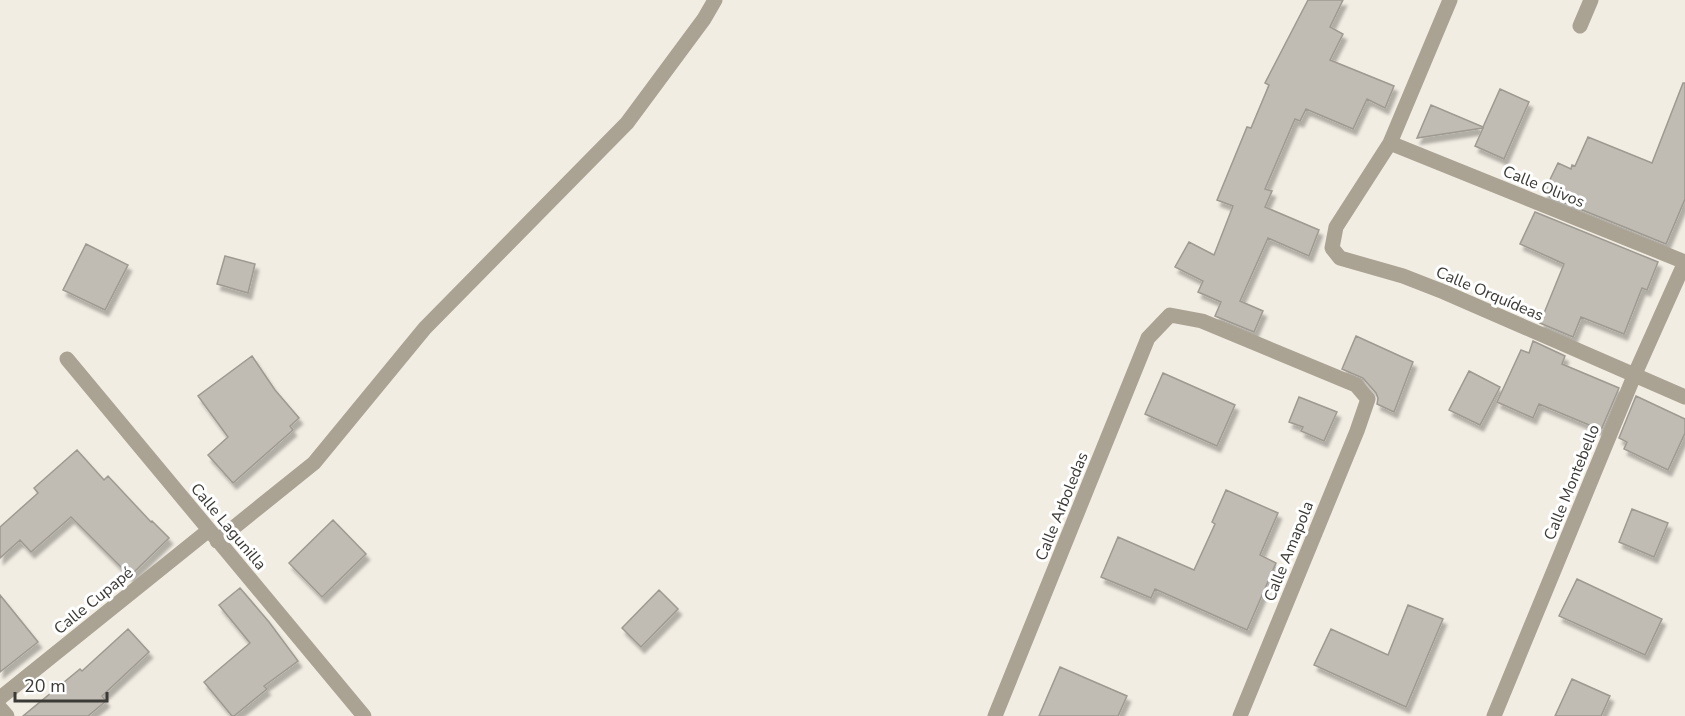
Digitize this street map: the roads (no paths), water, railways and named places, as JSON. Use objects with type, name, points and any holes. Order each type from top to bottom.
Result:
[{"type":"street","name":"Calle Cupapé","points":[[0,698],[213,536],[314,463],[424,328],[627,123],[716,0]]},
{"type":"street","points":[[1390,144],[1450,0]]},
{"type":"street","points":[[1580,26],[1591,0]]},
{"type":"street","name":"Calle Orquídeas","points":[[1390,144],[1336,228],[1332,248],[1340,258],[1403,276],[1444,292],[1685,397]]},
{"type":"street","name":"Calle Olivos","points":[[1390,144],[1685,262]]},
{"type":"street","name":"Calle Montebello","points":[[1494,716],[1634,376],[1685,262]]},
{"type":"street","name":"Calle Arboledas","points":[[995,716],[1148,338],[1170,315],[1202,321],[1356,385],[1368,399]]},
{"type":"street","name":"Calle Lagunilla","points":[[67,359],[364,716]]},
{"type":"street","name":"Calle Amapola","points":[[1240,716],[1368,399]]},
{"type":"street","points":[[0,708],[7,716]]}]
